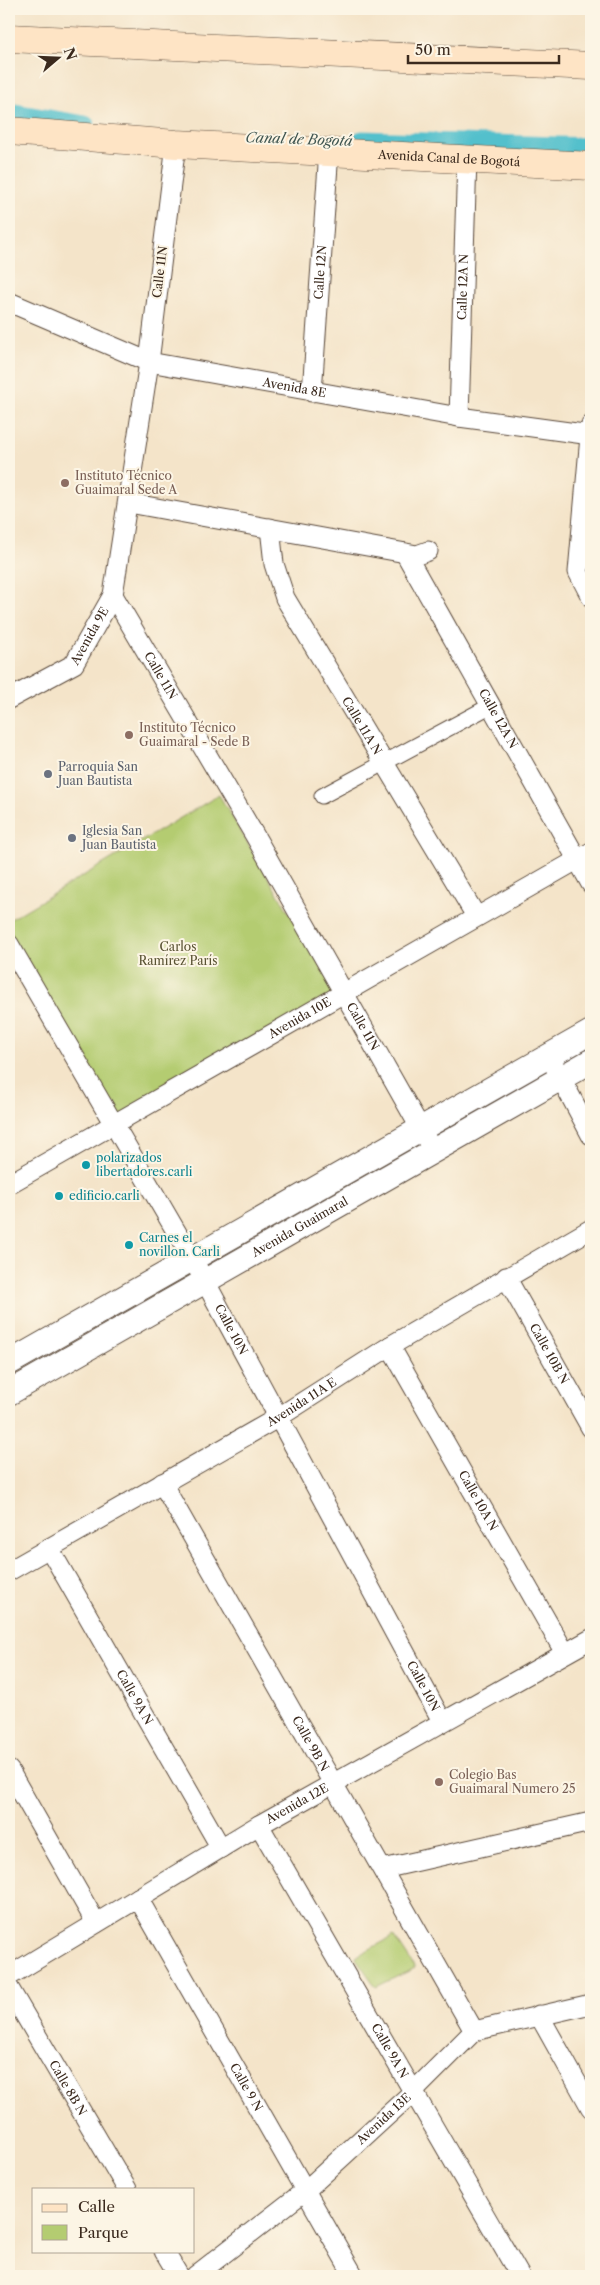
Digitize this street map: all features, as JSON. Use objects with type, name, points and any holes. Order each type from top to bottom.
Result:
[{"type":"main road","points":[[9,38],[591,66]]},
{"type":"main road","name":"Avenida Canal de Bogotá","points":[[9,131],[176,144],[591,166]]},
{"type":"street","name":"Calle 11N","points":[[176,144],[149,362],[129,503],[113,595],[344,992],[433,1151]]},
{"type":"street","name":"Calle 12N","points":[[312,392],[329,151]]},
{"type":"street","name":"Calle 12A N","points":[[459,417],[467,158]]},
{"type":"street","name":"Avenida 8E","points":[[9,302],[149,362],[459,417],[591,435]]},
{"type":"street","points":[[591,425],[578,572],[591,597]]},
{"type":"street","points":[[129,503],[417,555],[428,551]]},
{"type":"street","name":"Calle 11A N","points":[[270,528],[274,564],[285,598],[476,916]]},
{"type":"street","name":"Calle 12A N","points":[[405,553],[490,706],[584,856],[591,884]]},
{"type":"street","name":"Avenida 9E","points":[[9,699],[74,664],[113,595]]},
{"type":"street","points":[[322,796],[490,706]]},
{"type":"street","name":"Avenida 10E","points":[[9,1184],[584,856]]},
{"type":"street","name":"Calle 10N","points":[[9,944],[205,1281],[442,1721]]},
{"type":"street","name":"Avenida Guaimaral","points":[[9,1363],[591,1032]]},
{"type":"street","points":[[549,1056],[591,1134]]},
{"type":"street","name":"Avenida Guaimaral","points":[[9,1393],[591,1061]]},
{"type":"street","name":"Avenida 11A E","points":[[9,1571],[278,1417],[390,1346],[591,1229]]},
{"type":"street","name":"Calle 10B N","points":[[506,1277],[591,1428]]},
{"type":"street","name":"Calle 10A N","points":[[390,1346],[565,1654]]},
{"type":"street","name":"Calle 9B N","points":[[162,1483],[474,2031]]},
{"type":"street","name":"Calle 9A N","points":[[49,1548],[221,1848]]},
{"type":"street","name":"Avenida 12E","points":[[9,1976],[259,1825],[591,1639]]},
{"type":"street","points":[[9,1770],[96,1924]]},
{"type":"street","points":[[383,1869],[591,1822]]},
{"type":"street","name":"Calle 9A N","points":[[259,1825],[520,2276]]},
{"type":"street","name":"Calle 9 N","points":[[138,1898],[354,2276]]},
{"type":"street","name":"Calle 8B N","points":[[9,1988],[126,2188]]},
{"type":"street","points":[[474,2031],[591,2004]]},
{"type":"street","points":[[540,2016],[591,2108]]},
{"type":"street","name":"Avenida 13E","points":[[195,2276],[306,2190],[413,2092],[474,2031]]},
{"type":"street","points":[[165,2252],[179,2276]]},
{"type":"green space","name":"Carlos Ramírez París","points":[[219,795],[337,993],[120,1123],[9,935],[9,920]]},
{"type":"green space","points":[[394,1936],[415,1968],[376,1987],[355,1957]]},
{"type":"waterway","name":"Canal de Bogotá","points":[[9,113],[85,126]]},
{"type":"waterway","name":"Canal de Bogotá","points":[[362,141],[591,148]]},
{"type":"place","name":"Instituto Técnico Guaimaral Sede A","points":[[65,483]]},
{"type":"place","name":"Instituto Técnico Guaimaral - Sede B","points":[[129,735]]},
{"type":"place","name":"Parroquia San Juan Bautista","points":[[48,774]]},
{"type":"place","name":"Iglesia San Juan Bautista","points":[[72,838]]},
{"type":"place","name":"polarizados libertadores.carli","points":[[86,1165]]},
{"type":"place","name":"edificio.carli","points":[[59,1196]]},
{"type":"place","name":"Carnes el novillon. Carli","points":[[129,1245]]},
{"type":"place","name":"Colegio Bas Guaimaral Numero 25","points":[[439,1782]]}]
